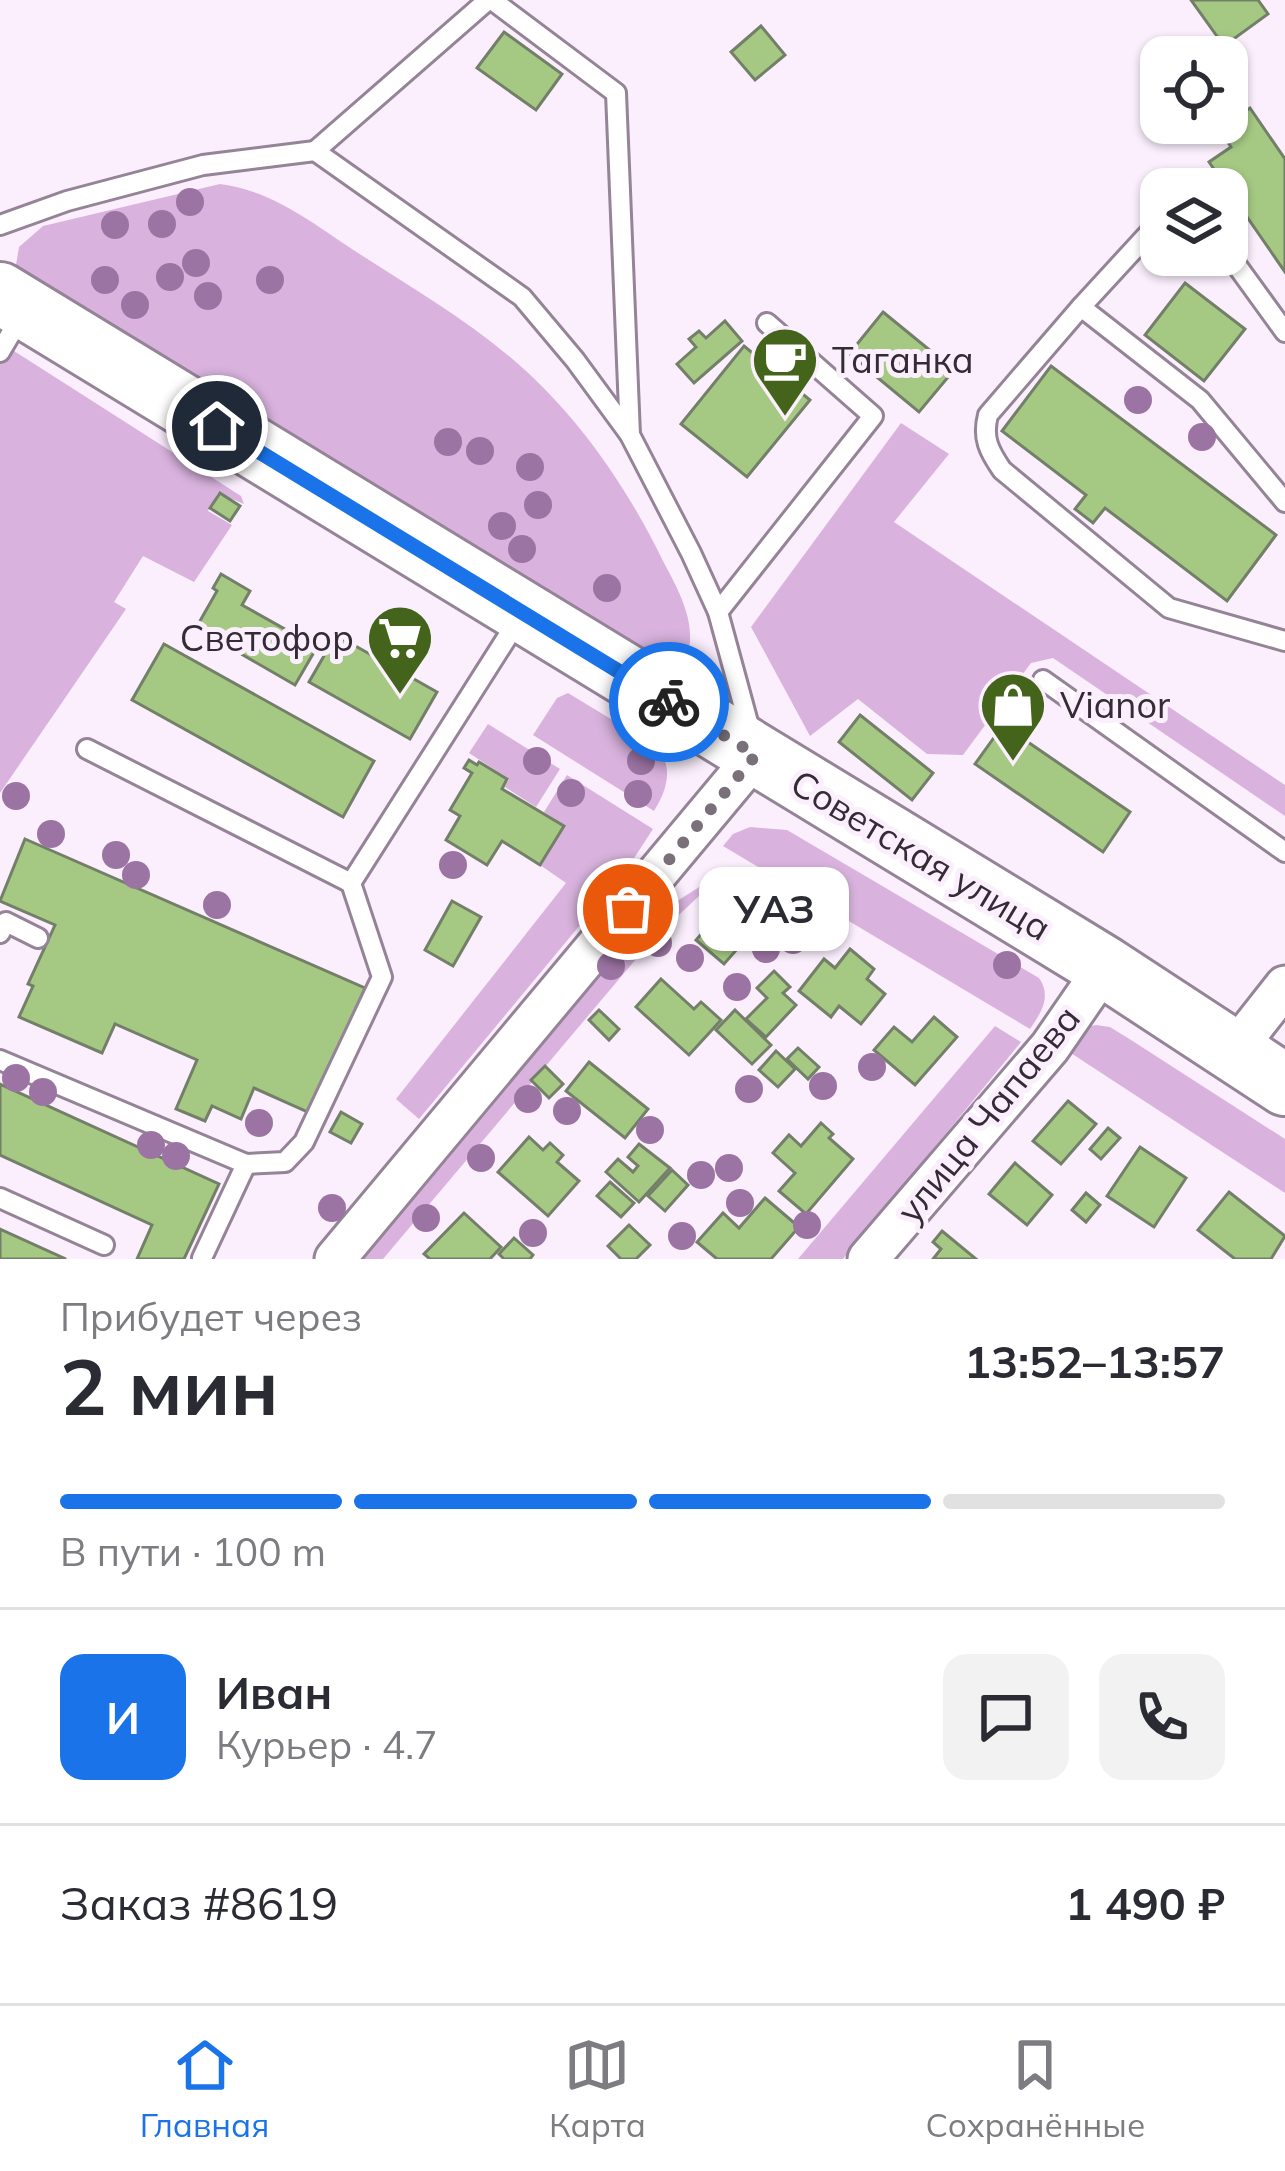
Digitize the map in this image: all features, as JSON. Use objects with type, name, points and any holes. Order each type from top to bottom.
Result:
[{"type":"main road","name":"Советская улица","points":[[8,318],[523,613],[1105,968],[1285,1085]]},
{"type":"street","points":[[335,1259],[756,755]]},
{"type":"street","name":"улица Чапаева","points":[[868,1259],[1050,1047],[1105,968]]},
{"type":"street","points":[[1233,1052],[1285,986]]},
{"type":"lane","points":[[0,225],[67,201],[203,165],[315,151],[490,0],[616,92],[630,435]]},
{"type":"lane","points":[[315,151],[522,297],[630,435],[718,612],[756,755]]},
{"type":"lane","points":[[1140,243],[988,415],[984,432],[992,455],[1002,470],[1169,608],[1285,641]]},
{"type":"lane","points":[[1244,276],[1285,332]]},
{"type":"lane","points":[[1081,307],[1201,400],[1285,502]]},
{"type":"lane","points":[[718,612],[873,416],[767,322]]},
{"type":"lane","points":[[351,883],[523,613]]},
{"type":"lane","points":[[1043,680],[1285,852]]},
{"type":"lane","points":[[0,1060],[246,1164],[285,1162],[296,1154],[382,977],[351,883],[87,749]]},
{"type":"lane","points":[[0,933],[6,922],[38,938]]},
{"type":"lane","points":[[202,1258],[246,1164]]},
{"type":"lane","points":[[0,1198],[104,1245]]},
{"type":"shaded area","points":[[220,184],[276,201],[309,220],[460,319],[540,384],[581,430],[649,533],[689,625],[683,664],[667,671],[16,265],[19,247],[43,226]]},
{"type":"shaded area","points":[[0,342],[241,496],[244,504],[218,493],[208,511],[232,525],[194,582],[143,556],[114,602],[126,609],[0,793]]},
{"type":"shaded area","points":[[901,423],[949,454],[894,522],[1285,785],[1285,816],[1053,658],[1031,663],[963,755],[927,754],[858,699],[810,736],[751,627]]},
{"type":"shaded area","points":[[568,693],[657,747],[666,763],[667,779],[654,811],[533,735],[557,698]]},
{"type":"shaded area","points":[[488,724],[560,769],[536,807],[505,787],[509,779],[469,753]]},
{"type":"shaded area","points":[[567,775],[653,829],[629,866],[419,1119],[396,1099],[566,883],[540,865],[564,825],[544,812]]},
{"type":"shaded area","points":[[750,827],[787,830],[1039,978],[1045,998],[1030,1029],[723,846],[733,834]]},
{"type":"shaded area","points":[[729,868],[652,940],[383,1259],[358,1259],[440,1167],[635,928]]},
{"type":"shaded area","points":[[995,1026],[1021,1042],[843,1259],[798,1259]]},
{"type":"shaded area","points":[[1110,1027],[1285,1139],[1285,1193],[1057,1044],[1077,1029]]},
{"type":"building","points":[[1191,0],[1258,0],[1268,14],[1238,36],[1217,36]]},
{"type":"building","points":[[761,26],[785,55],[755,80],[731,52]]},
{"type":"building","points":[[504,32],[562,74],[536,110],[477,68]]},
{"type":"building","points":[[1248,109],[1285,159],[1285,272],[1248,218],[1248,168],[1213,168],[1209,162],[1229,144],[1248,144]]},
{"type":"building","points":[[1185,283],[1245,329],[1204,381],[1145,335]]},
{"type":"building","points":[[883,312],[954,370],[919,412],[849,354]]},
{"type":"building","points":[[725,321],[742,341],[694,383],[677,364],[696,347],[689,339],[699,331],[706,338]]},
{"type":"building","points":[[744,346],[810,400],[747,477],[681,424]]},
{"type":"building","points":[[1051,366],[1276,535],[1227,601],[1105,508],[1093,523],[1075,509],[1086,495],[1002,431]]},
{"type":"building","points":[[220,493],[240,506],[230,521],[210,508]]},
{"type":"building","points":[[221,574],[250,591],[242,605],[317,647],[295,685],[196,628]]},
{"type":"building","points":[[336,635],[437,692],[410,739],[309,682]]},
{"type":"building","points":[[164,644],[374,761],[343,817],[132,700]]},
{"type":"building","points":[[860,715],[933,773],[912,800],[839,742]]},
{"type":"building","points":[[1003,725],[1130,812],[1103,852],[975,764]]},
{"type":"building","points":[[469,760],[507,779],[502,789],[564,826],[540,865],[502,841],[487,865],[446,840],[460,816],[450,810],[472,773],[464,768]]},
{"type":"building","points":[[25,839],[365,988],[310,1113],[254,1088],[241,1119],[212,1106],[205,1121],[176,1109],[197,1060],[115,1024],[102,1053],[19,1017],[33,986],[28,984],[55,925],[0,901]]},
{"type":"building","points":[[452,901],[481,917],[453,966],[425,950]]},
{"type":"building","points":[[726,906],[754,930],[724,964],[696,940]]},
{"type":"building","points":[[850,949],[874,969],[867,979],[885,994],[861,1024],[839,1006],[831,1017],[799,991],[824,959],[835,968]]},
{"type":"building","points":[[774,971],[790,987],[783,993],[796,1005],[766,1037],[746,1019],[767,998],[757,988]]},
{"type":"building","points":[[661,979],[694,1009],[701,1002],[721,1020],[689,1055],[636,1007]]},
{"type":"building","points":[[599,1010],[619,1029],[609,1040],[589,1020]]},
{"type":"building","points":[[735,1010],[771,1045],[752,1064],[716,1030]]},
{"type":"building","points":[[934,1017],[957,1037],[915,1085],[874,1050],[894,1027],[912,1042]]},
{"type":"building","points":[[798,1048],[819,1067],[808,1079],[787,1059]]},
{"type":"building","points":[[776,1051],[795,1069],[778,1087],[759,1070]]},
{"type":"building","points":[[589,1062],[648,1109],[625,1138],[566,1091]]},
{"type":"building","points":[[545,1066],[563,1084],[549,1098],[531,1080]]},
{"type":"building","points":[[0,1084],[219,1184],[184,1259],[137,1259],[152,1225],[0,1155]]},
{"type":"building","points":[[1068,1101],[1096,1124],[1061,1164],[1033,1141]]},
{"type":"building","points":[[341,1112],[362,1124],[351,1143],[330,1132]]},
{"type":"building","points":[[821,1123],[833,1134],[829,1138],[853,1159],[806,1214],[779,1191],[795,1173],[773,1153],[789,1135],[801,1146]]},
{"type":"building","points":[[1108,1128],[1120,1138],[1101,1159],[1090,1149]]},
{"type":"building","points":[[529,1137],[543,1150],[550,1143],[563,1155],[557,1162],[579,1181],[548,1216],[498,1172]]},
{"type":"building","points":[[639,1144],[670,1168],[639,1202],[606,1172],[618,1159],[633,1172],[638,1166],[628,1157]]},
{"type":"building","points":[[1140,1147],[1186,1178],[1154,1227],[1107,1196]]},
{"type":"building","points":[[1015,1163],[1052,1195],[1027,1225],[989,1194]]},
{"type":"building","points":[[672,1170],[688,1185],[665,1211],[648,1196]]},
{"type":"building","points":[[610,1182],[634,1203],[621,1217],[597,1196]]},
{"type":"building","points":[[1229,1192],[1285,1236],[1271,1259],[1235,1259],[1198,1230]]},
{"type":"building","points":[[1086,1193],[1100,1205],[1086,1222],[1072,1210]]},
{"type":"building","points":[[765,1198],[799,1227],[771,1259],[717,1259],[697,1242],[723,1213],[739,1228]]},
{"type":"building","points":[[464,1213],[501,1247],[490,1259],[430,1259],[424,1254]]},
{"type":"building","points":[[629,1225],[650,1245],[636,1259],[621,1259],[608,1246]]},
{"type":"building","points":[[0,1229],[66,1259],[0,1259]]},
{"type":"building","points":[[942,1231],[976,1259],[933,1259],[941,1249],[933,1242]]},
{"type":"building","points":[[514,1238],[533,1255],[530,1259],[504,1259],[499,1254]]},
{"type":"way so far","points":[[628,909],[756,755],[669,702]]},
{"type":"place","name":"Таганка","points":[[785,419]]},
{"type":"place","name":"Светофор","points":[[400,697]]},
{"type":"place","name":"Vianor","points":[[1013,764]]},
{"type":"place","name":"УАЗ","points":[[628,909]]},
{"type":"route","points":[[217,426],[669,702]]}]
